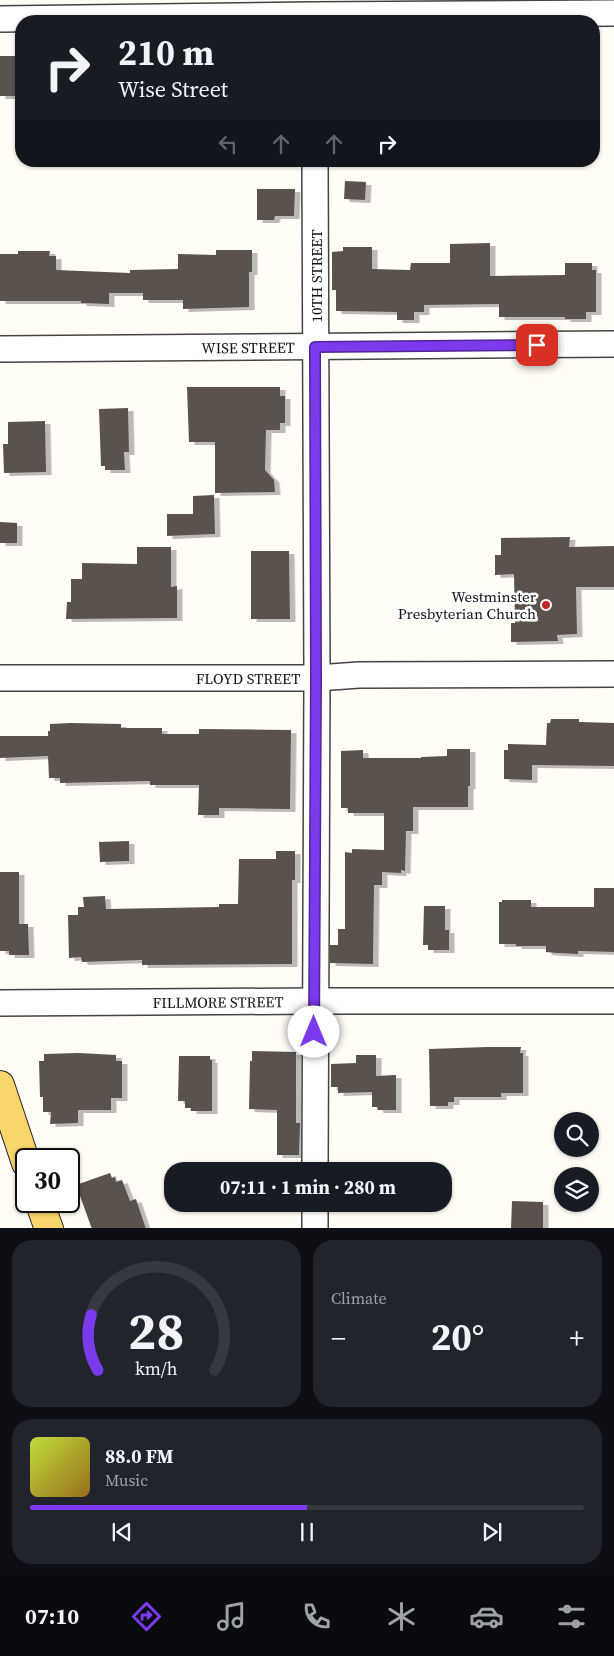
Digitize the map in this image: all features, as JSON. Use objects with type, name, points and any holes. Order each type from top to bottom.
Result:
[{"type":"main road","points":[[0,1085],[21,1148]]},
{"type":"main road","points":[[43,1213],[49,1228]]},
{"type":"street","points":[[180,15],[315,12],[614,13]]},
{"type":"street","points":[[0,19],[15,19]]},
{"type":"street","name":"10TH STREET","points":[[315,167],[315,1162]]},
{"type":"street","name":"WISE STREET","points":[[0,349],[614,344]]},
{"type":"street","name":"FLOYD STREET","points":[[0,678],[316,678],[369,675],[614,674]]},
{"type":"street","name":"FILLMORE STREET","points":[[0,1003],[314,1000],[614,1001]]},
{"type":"street","points":[[315,1212],[315,1228]]},
{"type":"building","points":[[0,56],[15,56],[15,96],[0,96]]},
{"type":"building","points":[[345,181],[366,182],[365,200],[344,199]]},
{"type":"building","points":[[257,189],[295,189],[294,216],[275,216],[274,220],[257,220]]},
{"type":"building","points":[[490,243],[490,276],[565,275],[565,263],[592,263],[592,270],[596,270],[596,312],[586,312],[586,319],[565,319],[565,317],[499,317],[499,304],[424,305],[424,312],[414,312],[414,320],[397,320],[397,312],[336,311],[336,290],[332,290],[332,252],[343,251],[343,247],[372,247],[372,269],[410,270],[411,263],[450,263],[450,244]]},
{"type":"building","points":[[216,250],[252,250],[252,272],[249,272],[249,307],[183,309],[183,300],[143,300],[143,293],[109,293],[109,304],[81,303],[81,301],[0,301],[0,254],[18,254],[18,251],[50,251],[49,256],[56,256],[56,270],[130,273],[130,270],[178,269],[178,254],[216,255]]},
{"type":"building","points":[[187,387],[280,387],[280,396],[285,396],[285,423],[280,423],[280,430],[266,430],[265,470],[274,480],[275,492],[215,493],[215,442],[189,442]]},
{"type":"building","points":[[128,408],[129,452],[124,452],[125,470],[105,470],[105,466],[101,466],[99,409]]},
{"type":"building","points":[[45,421],[46,472],[4,473],[3,444],[8,444],[8,422]]},
{"type":"building","points":[[214,495],[215,534],[167,536],[167,514],[193,514],[193,496]]},
{"type":"building","points":[[0,522],[17,523],[17,543],[0,543]]},
{"type":"building","name":"Westminster Presbyterian Church","points":[[570,537],[569,547],[614,546],[614,587],[576,587],[577,634],[557,635],[558,641],[511,642],[511,623],[515,623],[514,574],[495,575],[495,555],[501,555],[501,538]]},
{"type":"building","points":[[137,547],[171,547],[171,587],[177,586],[177,618],[66,619],[67,602],[71,602],[71,579],[82,579],[82,563],[137,564]]},
{"type":"building","points":[[251,551],[289,551],[290,619],[251,619]]},
{"type":"building","points":[[551,719],[579,719],[579,722],[614,723],[614,766],[532,765],[532,780],[504,779],[504,750],[508,750],[508,744],[546,745],[547,723],[550,723]]},
{"type":"building","points":[[50,724],[121,724],[121,728],[162,728],[162,734],[199,734],[199,729],[291,730],[290,809],[219,808],[219,815],[198,815],[199,785],[150,785],[150,781],[60,783],[60,778],[49,778],[48,756],[0,758],[0,736],[48,736]]},
{"type":"building","points":[[447,749],[470,749],[468,807],[413,807],[413,831],[406,831],[405,871],[401,870],[401,873],[382,872],[382,885],[374,885],[373,964],[330,963],[330,945],[338,945],[338,929],[345,929],[345,852],[352,853],[352,849],[384,850],[384,813],[348,813],[348,808],[341,808],[341,751],[363,750],[363,758],[421,758],[447,756]]},
{"type":"building","points":[[129,841],[129,861],[100,862],[99,842]]},
{"type":"building","points":[[276,851],[295,851],[295,880],[292,880],[292,964],[142,965],[142,960],[82,962],[81,957],[69,958],[68,915],[78,915],[78,907],[84,907],[83,897],[105,896],[106,909],[219,907],[219,904],[238,904],[239,859],[276,859]]},
{"type":"building","points":[[0,872],[19,872],[19,924],[28,924],[29,955],[9,955],[9,951],[0,951]]},
{"type":"building","points":[[594,888],[614,888],[614,952],[578,951],[578,954],[557,953],[546,952],[546,946],[499,944],[499,902],[502,902],[502,900],[531,900],[531,907],[594,907]]},
{"type":"building","points":[[424,906],[445,906],[445,930],[449,930],[449,950],[428,950],[428,945],[423,945]]},
{"type":"building","points":[[521,1047],[520,1053],[523,1053],[523,1093],[501,1093],[501,1097],[454,1097],[454,1102],[448,1102],[448,1106],[430,1106],[429,1049]]},
{"type":"building","points":[[252,1051],[296,1052],[296,1123],[300,1123],[299,1155],[277,1155],[277,1110],[249,1109]]},
{"type":"building","points":[[44,1054],[116,1055],[116,1061],[122,1061],[122,1098],[111,1098],[111,1110],[78,1110],[78,1123],[50,1124],[51,1112],[43,1112],[43,1097],[40,1097],[39,1061],[44,1061]]},
{"type":"building","points":[[356,1055],[376,1055],[376,1076],[396,1075],[396,1110],[378,1110],[377,1107],[372,1107],[372,1092],[338,1093],[338,1087],[331,1087],[331,1064],[356,1063]]},
{"type":"building","points":[[179,1056],[210,1056],[210,1060],[212,1060],[212,1111],[191,1111],[191,1108],[185,1108],[185,1101],[178,1101]]},
{"type":"building","points":[[110,1173],[112,1178],[115,1177],[116,1182],[122,1180],[130,1201],[136,1199],[146,1228],[92,1228],[80,1196],[80,1184]]},
{"type":"building","points":[[512,1201],[543,1202],[543,1228],[511,1228]]},
{"type":"place","name":"Westminster Presbyterian Church","points":[[546,605]]},
{"type":"route","points":[[314,1032],[315,347],[537,345]]}]
